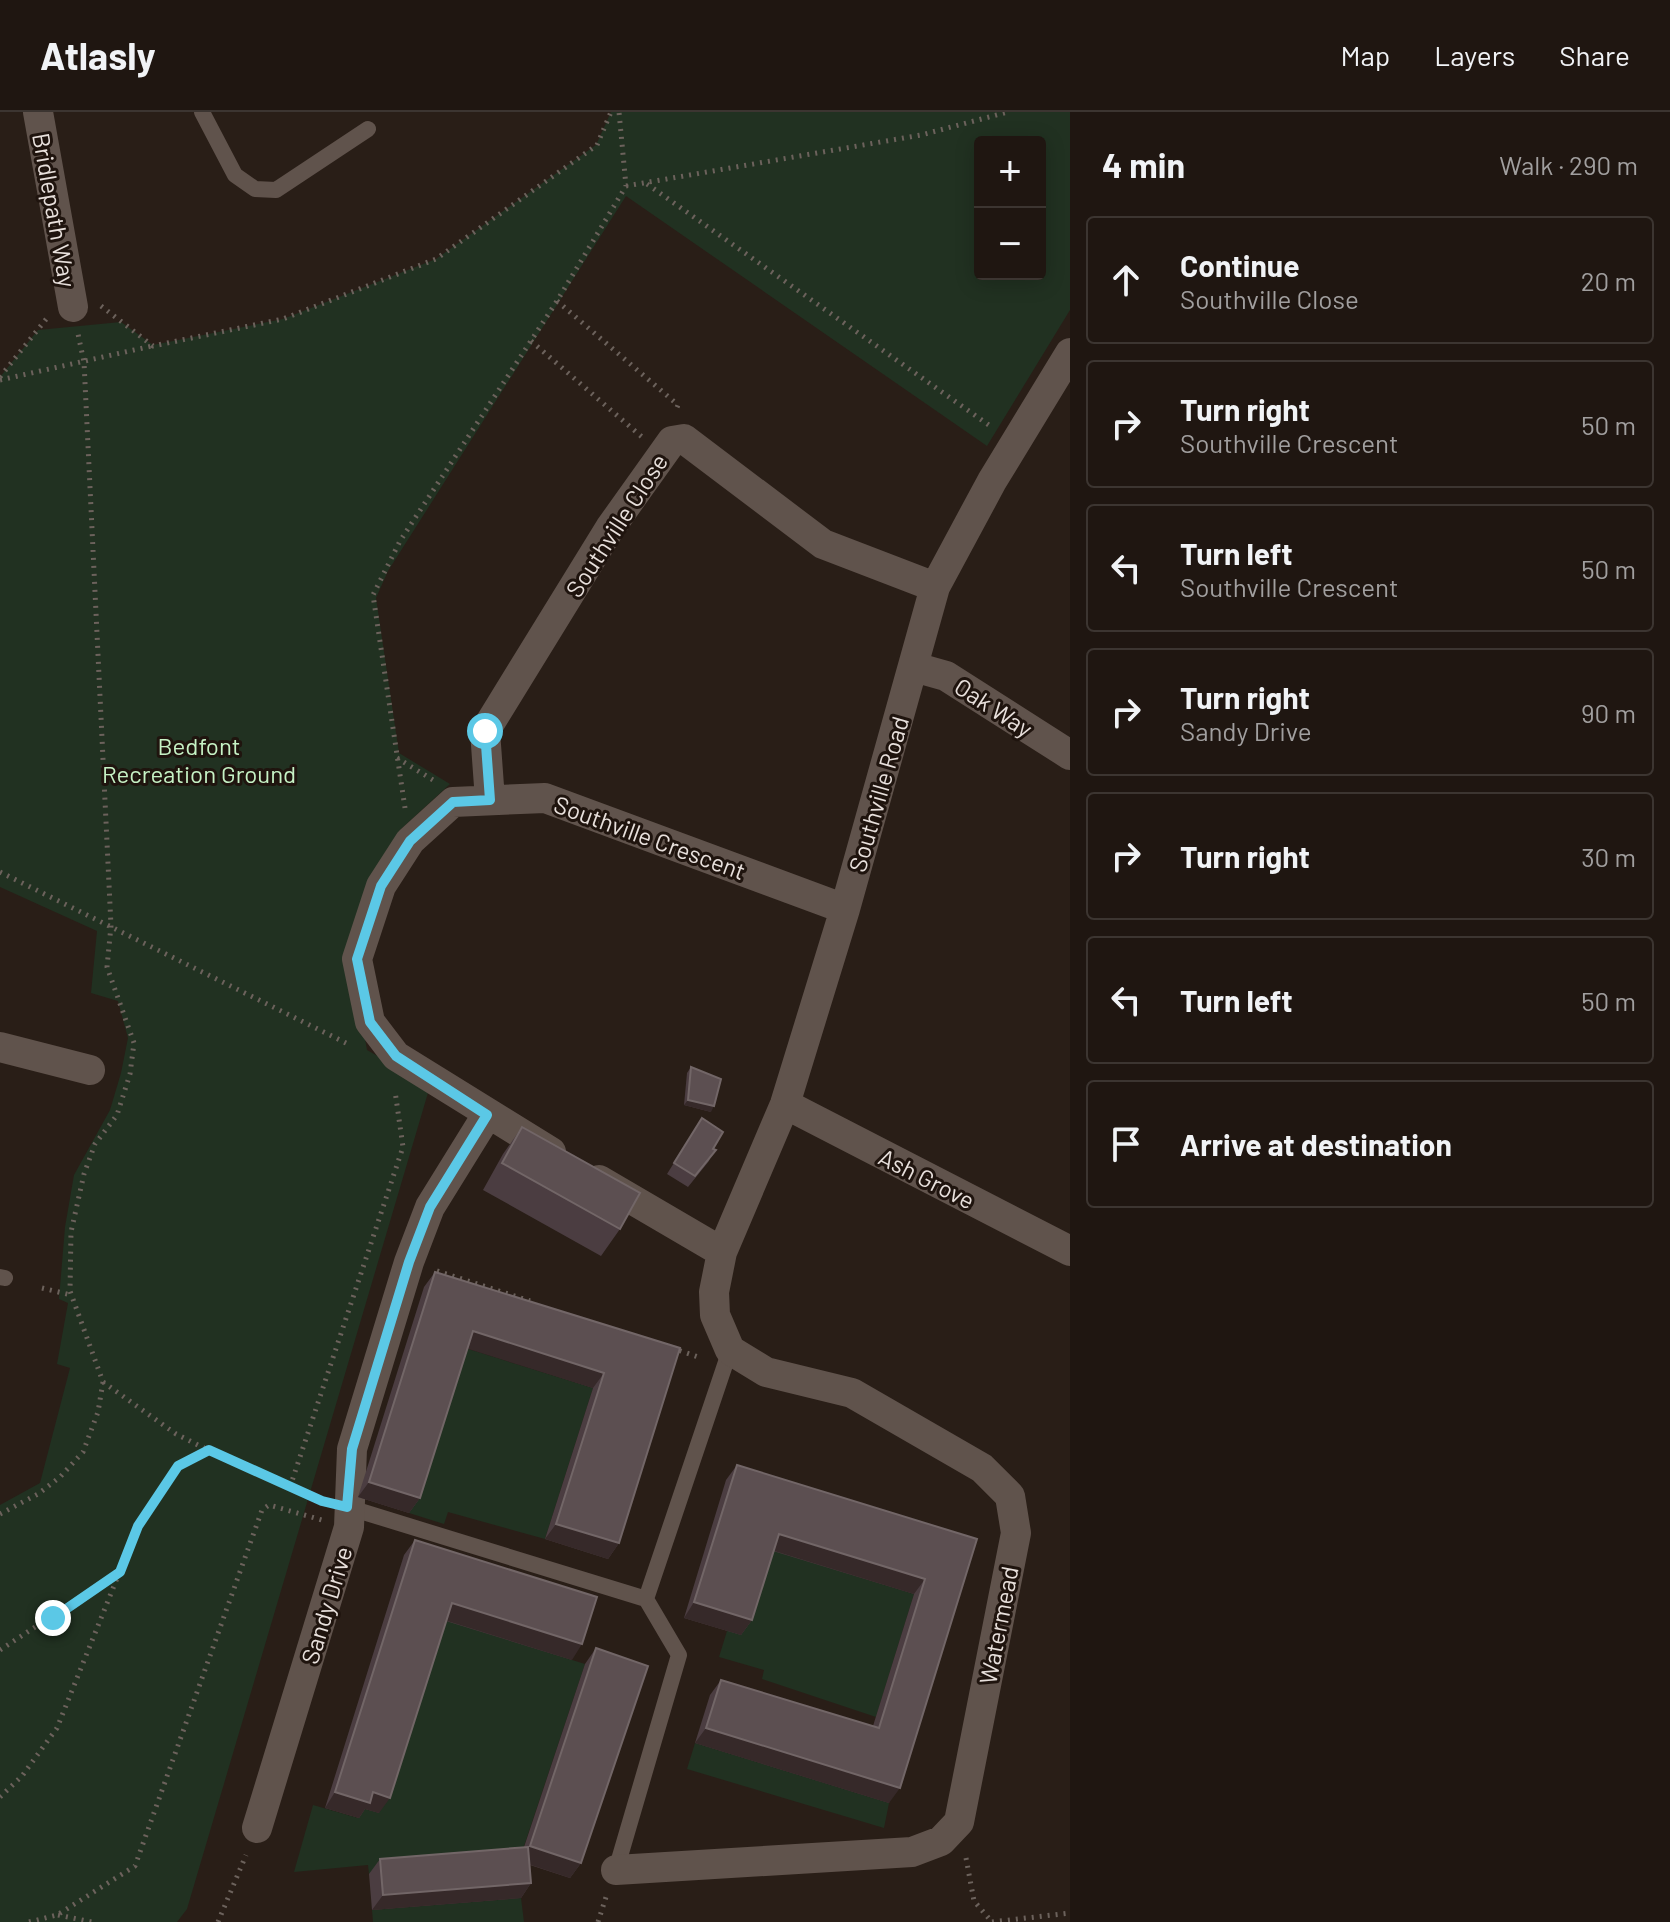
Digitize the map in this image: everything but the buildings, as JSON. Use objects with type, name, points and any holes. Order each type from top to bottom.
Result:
[{"type":"street","name":"Bridlepath Way","points":[[38,112],[73,307]]},
{"type":"street","name":"Southville Road","points":[[722,1252],[785,1104],[845,909],[935,587],[992,481],[1070,353]]},
{"type":"street","name":"Southville Close","points":[[490,800],[485,731],[610,528],[672,441],[684,439],[823,544],[935,587]]},
{"type":"street","name":"Oak Way","points":[[914,667],[946,676],[1070,755]]},
{"type":"street","name":"Southville Crescent","points":[[453,802],[545,798],[845,909]]},
{"type":"street","points":[[453,802],[410,841],[381,886],[357,959],[370,1022],[396,1056],[487,1115],[722,1252],[714,1292],[715,1315],[727,1358]]},
{"type":"street","points":[[0,1047],[90,1070]]},
{"type":"street","name":"Ash Grove","points":[[785,1104],[1070,1251]]},
{"type":"street","name":"Sandy Drive","points":[[257,1828],[348,1517],[352,1449],[409,1262],[430,1207],[487,1115]]},
{"type":"street","name":"Watermead","points":[[727,1358],[766,1372],[852,1393],[982,1468],[1010,1496],[1016,1533],[959,1822]]},
{"type":"street","points":[[616,1870],[912,1852],[941,1841],[959,1822]]},
{"type":"lane","points":[[202,112],[235,175],[255,189],[276,190],[368,129]]},
{"type":"lane","points":[[646,1599],[727,1358]]},
{"type":"lane","points":[[348,1517],[646,1599],[679,1655],[616,1870]]},
{"type":"path","points":[[0,378],[283,319],[436,259],[597,145],[611,112]]},
{"type":"path","points":[[407,823],[373,595],[400,541],[557,301],[626,186],[619,112]]},
{"type":"path","points":[[626,186],[921,135],[1008,112]]},
{"type":"path","points":[[647,184],[997,431]]},
{"type":"path","points":[[73,307],[85,295],[153,346]]},
{"type":"path","points":[[557,301],[678,405],[676,410]]},
{"type":"path","points":[[0,378],[57,304],[73,307]]},
{"type":"path","points":[[0,1514],[38,1494],[60,1477],[83,1452],[98,1412],[103,1382],[71,1295],[71,1232],[84,1174],[95,1144],[117,1115],[130,1074],[134,1043],[107,967],[111,926],[84,362],[73,307]]},
{"type":"path","points":[[531,341],[662,454]]},
{"type":"path","points":[[397,757],[453,792],[453,802]]},
{"type":"path","points":[[0,872],[360,1050]]},
{"type":"path","points":[[290,1487],[403,1147],[393,1078]]},
{"type":"path","points":[[409,1262],[544,1306]]},
{"type":"path","points":[[42,1288],[71,1295]]},
{"type":"path","points":[[665,1346],[727,1358]]},
{"type":"path","points":[[103,1382],[176,1434],[348,1517]]},
{"type":"path","points":[[0,1797],[22,1776],[57,1728],[138,1526],[178,1466],[209,1450]]},
{"type":"path","points":[[29,1922],[57,1915],[135,1866],[262,1510],[269,1505],[348,1517]]},
{"type":"path","points":[[0,1650],[120,1572]]},
{"type":"path","points":[[959,1822],[974,1901],[992,1922],[1070,1913]]},
{"type":"path","points":[[218,1922],[257,1828]]},
{"type":"path","points":[[57,1915],[92,1922]]},
{"type":"green space","name":"Bedfont Recreation Ground","points":[[611,112],[1070,112],[1070,310],[987,446],[626,196],[388,571],[376,598],[399,753],[450,784],[400,830],[349,947],[367,1050],[430,1086],[187,1909],[177,1922],[0,1922],[0,1505],[40,1483],[70,1368],[57,1364],[68,1303],[59,1299],[65,1227],[74,1175],[110,1110],[128,1038],[118,1001],[91,993],[97,931],[0,887],[0,377],[38,330],[121,322],[153,345],[283,319],[436,259],[596,145]]},
{"type":"green space","points":[[462,1347],[593,1388],[545,1539],[448,1512],[444,1524],[409,1513]]},
{"type":"green space","points":[[768,1549],[914,1594],[876,1717],[762,1679],[764,1670],[719,1657],[727,1631]]},
{"type":"green space","points":[[441,1619],[585,1664],[519,1861],[369,1874],[368,1865],[294,1872],[313,1805],[358,1818],[362,1808],[379,1813]]},
{"type":"green space","points":[[695,1743],[889,1803],[884,1828],[687,1769]]},
{"type":"green space","points":[[521,1898],[524,1922],[373,1922],[372,1910]]},
{"type":"route","points":[[53,1618],[120,1572],[138,1526],[178,1466],[209,1450],[322,1501],[347,1507],[352,1449],[409,1262],[430,1207],[487,1115],[396,1056],[370,1022],[357,959],[381,886],[410,841],[453,802],[490,800],[485,731]]}]
